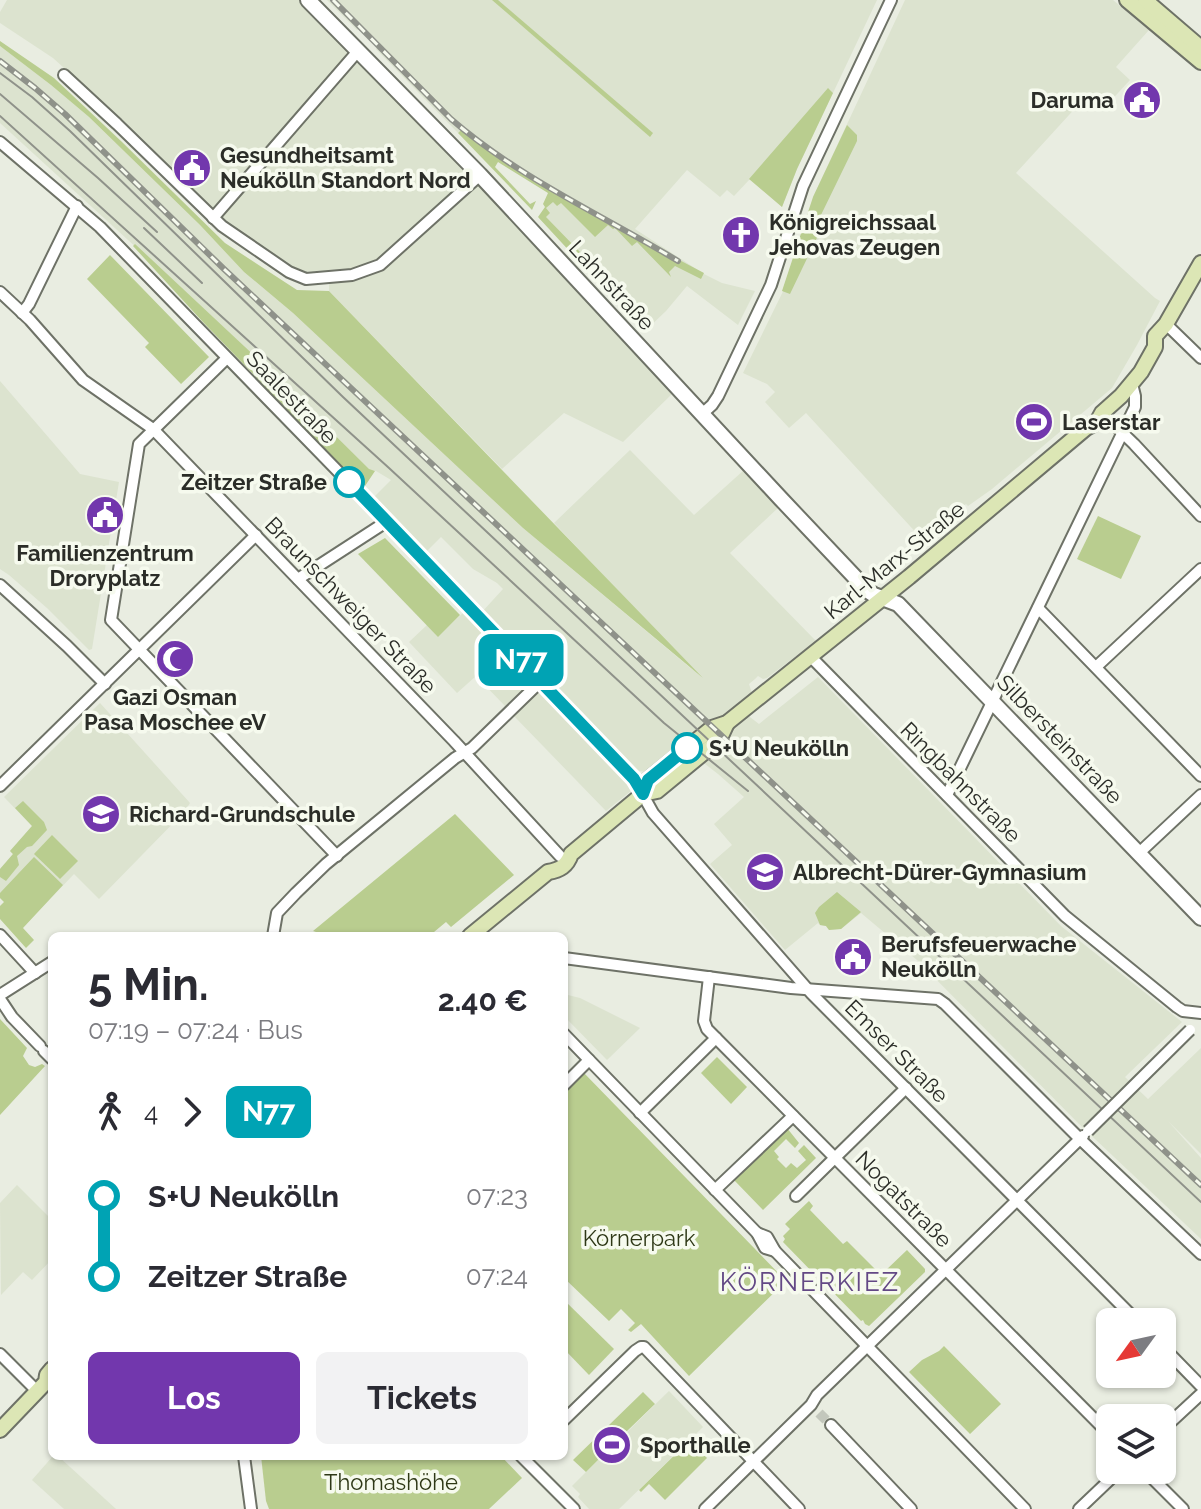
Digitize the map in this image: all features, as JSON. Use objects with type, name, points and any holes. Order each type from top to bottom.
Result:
[{"type":"main road","points":[[1127,0],[1201,62]]},
{"type":"main road","points":[[1145,0],[1201,48]]},
{"type":"main road","name":"Karl-Marx-Straße","points":[[475,932],[548,872],[552,862],[643,794],[657,791],[713,745],[727,723],[883,598],[1086,428],[1089,418],[1102,413],[1132,384],[1155,347],[1155,336],[1166,324],[1201,263]]},
{"type":"main road","points":[[0,1430],[47,1381]]},
{"type":"street","name":"Lahnstraße","points":[[308,0],[480,175],[868,591],[883,598]]},
{"type":"street","points":[[702,414],[718,396],[756,317],[775,274],[803,186],[891,0]]},
{"type":"street","points":[[213,218],[358,51]]},
{"type":"street","points":[[64,75],[232,235],[299,277],[314,280],[352,275],[384,263],[480,175]]},
{"type":"street","name":"Saalestraße","points":[[0,142],[100,227],[541,681],[634,779],[643,794]]},
{"type":"street","points":[[22,313],[77,206]]},
{"type":"street","name":"Braunschweiger Straße","points":[[0,292],[83,380],[153,429],[565,855]]},
{"type":"street","points":[[1166,324],[1201,358]]},
{"type":"street","points":[[226,359],[140,441],[110,616],[113,624],[337,856]]},
{"type":"street","name":"Karl-Marx-Straße","points":[[947,795],[1135,407],[1132,384]]},
{"type":"street","points":[[1102,413],[1201,516]]},
{"type":"street","points":[[298,579],[386,522]]},
{"type":"street","points":[[0,786],[256,535]]},
{"type":"street","points":[[1096,667],[1201,569]]},
{"type":"street","points":[[0,585],[105,684]]},
{"type":"street","name":"Silbersteinstraße","points":[[883,598],[898,604],[1201,918]]},
{"type":"street","points":[[1038,608],[1201,776]]},
{"type":"street","name":"Ringbahnstraße","points":[[811,657],[1065,916],[1177,1007],[1201,1016]]},
{"type":"street","points":[[274,932],[277,913],[337,856],[472,748],[541,681]]},
{"type":"street","points":[[931,780],[957,775]]},
{"type":"street","name":"Emser Straße","points":[[643,794],[650,809],[807,989],[1124,1308]]},
{"type":"street","points":[[1139,853],[1201,795]]},
{"type":"street","points":[[0,935],[43,967],[0,997],[12,1017],[45,1052]]},
{"type":"street","points":[[568,959],[807,989],[942,1001],[1084,1135],[1201,1254]]},
{"type":"street","name":"Nogatstraße","points":[[709,977],[704,1021],[707,1029],[1096,1421]]},
{"type":"street","points":[[705,1509],[752,1461],[815,1409],[817,1395],[1084,1135],[1201,1016]]},
{"type":"street","points":[[568,1038],[757,1233],[765,1248],[775,1251],[1025,1509]]},
{"type":"street","points":[[640,1113],[716,1038]]},
{"type":"street","points":[[568,1081],[589,1060]]},
{"type":"street","points":[[796,1196],[906,1088]]},
{"type":"street","points":[[715,1190],[793,1116]]},
{"type":"street","points":[[568,1416],[638,1348],[644,1347],[799,1509]]},
{"type":"street","points":[[0,1354],[47,1381]]},
{"type":"street","points":[[1176,1360],[1201,1386]]},
{"type":"street","points":[[1176,1417],[1201,1394]]},
{"type":"street","points":[[831,1425],[911,1509]]},
{"type":"street","points":[[245,1460],[251,1509]]},
{"type":"street","points":[[528,1460],[574,1509]]},
{"type":"street","points":[[1079,1509],[1105,1484]]},
{"type":"street","points":[[1158,1484],[1183,1509]]},
{"type":"shaded area","points":[[7,0],[299,0],[347,54],[213,209],[53,58],[0,23],[0,12]]},
{"type":"shaded area","points":[[327,0],[877,0],[782,207],[750,179],[734,196],[727,190],[720,197],[687,170],[635,229],[704,274],[722,283],[755,291],[738,325],[687,286],[644,332],[539,218],[553,195],[626,233],[489,152],[461,130],[458,133],[376,49],[380,43],[362,26],[357,30]]},
{"type":"shaded area","points":[[905,0],[1113,0],[1149,30],[1116,67],[1130,80],[1106,106],[1090,92],[1016,173],[1160,301],[1112,388],[992,489],[968,506],[966,504],[957,511],[954,508],[921,538],[806,413],[789,428],[765,402],[775,392],[767,384],[743,373],[819,218],[813,210],[813,197]]},
{"type":"shaded area","points":[[0,46],[89,117],[244,272],[293,313],[523,528],[694,671],[554,523],[630,450],[694,515],[744,470],[779,507],[730,553],[816,641],[767,678],[758,676],[749,684],[752,693],[737,707],[759,724],[818,677],[1061,926],[1182,1022],[1125,1077],[1148,1099],[1201,1048],[1201,1154],[1168,1121],[1201,1158],[1201,1239],[1078,1123],[917,960],[861,913],[841,929],[829,930],[818,923],[785,950],[710,864],[732,845],[714,824],[744,797],[678,743],[678,748],[647,772],[639,771],[629,763],[481,613],[503,589],[473,569],[441,537],[424,554],[371,500],[391,480],[369,470],[233,336],[0,123]]},
{"type":"shaded area","points":[[357,63],[465,169],[467,178],[380,259],[352,270],[317,274],[299,272],[235,232],[221,218]]},
{"type":"shaded area","points":[[479,184],[673,393],[623,442],[564,413],[502,469],[329,291],[329,283],[359,279],[385,269]]},
{"type":"shaded area","points":[[0,381],[80,474],[119,482],[92,649],[89,650],[47,608],[0,569]]},
{"type":"shaded area","points":[[464,612],[530,682],[528,688],[524,688],[505,706],[476,676],[457,693],[409,642],[427,625],[438,636]]},
{"type":"shaded area","points":[[538,692],[631,786],[631,791],[606,811],[514,716]]},
{"type":"shaded area","name":"Richard-Grundschule","points":[[100,703],[190,803],[99,899],[74,874],[27,923],[0,898],[0,869],[13,854],[10,851],[32,826],[4,797]]},
{"type":"shaded area","points":[[568,995],[640,1028],[607,1060],[568,1020]]},
{"type":"shaded area","points":[[17,1185],[48,1216],[48,1263],[32,1280],[23,1272],[1,1295],[0,1203]]},
{"type":"shaded area","points":[[669,1391],[703,1427],[619,1509],[589,1509],[572,1486],[602,1456],[596,1449],[620,1426],[627,1432]]},
{"type":"shaded area","points":[[50,1460],[62,1460],[116,1509],[64,1509],[32,1480]]},
{"type":"green space","points":[[492,0],[498,0],[653,133],[650,137]]},
{"type":"green space","points":[[0,41],[54,78],[225,243],[297,290],[329,291],[703,678],[523,528],[293,313],[244,272],[89,117],[0,46]]},
{"type":"green space","points":[[828,88],[833,93],[782,207],[749,179]]},
{"type":"green space","points":[[847,125],[857,135],[857,141],[820,217],[825,221],[790,294],[782,291],[813,197]]},
{"type":"green space","points":[[461,130],[549,189],[704,273],[701,279],[675,266],[669,272],[671,277],[637,242],[632,246],[615,228],[608,225],[595,237],[561,203],[557,206],[553,202],[546,208],[550,213],[546,217],[580,252],[575,257],[538,217],[545,207],[543,204],[548,193],[498,162],[495,167],[530,204],[536,201],[532,210],[458,133]]},
{"type":"green space","points":[[135,244],[369,469],[375,471],[365,486],[359,480],[357,482],[202,321],[133,246]]},
{"type":"green space","points":[[110,255],[209,357],[181,384],[145,347],[149,343],[87,279]]},
{"type":"green space","points":[[1098,516],[1141,536],[1121,579],[1077,559]]},
{"type":"green space","points":[[385,538],[460,615],[438,637],[358,554]]},
{"type":"green space","points":[[23,801],[44,822],[47,830],[17,856],[19,865],[6,881],[0,877],[0,869],[13,854],[10,851],[32,826],[15,808]]},
{"type":"green space","points":[[455,814],[514,875],[451,927],[446,922],[434,932],[313,931]]},
{"type":"green space","points":[[52,835],[78,861],[60,879],[34,854]]},
{"type":"green space","points":[[34,857],[63,885],[23,928],[34,940],[26,948],[0,919],[0,906],[4,902],[0,893]]},
{"type":"green space","points":[[837,892],[861,912],[841,929],[829,930],[820,925],[815,913]]},
{"type":"green space","points":[[0,1019],[27,1048],[23,1056],[29,1065],[45,1066],[0,1115]]},
{"type":"green space","points":[[717,1057],[747,1087],[731,1104],[701,1073]]},
{"type":"green space","name":"Körnerpark","points":[[584,1073],[786,1281],[689,1376],[641,1324],[631,1332],[628,1330],[635,1323],[621,1309],[609,1321],[568,1282],[568,1089]]},
{"type":"green space","points":[[787,1128],[799,1143],[795,1148],[786,1139],[774,1151],[779,1157],[777,1159],[786,1168],[791,1163],[797,1168],[806,1160],[798,1151],[804,1145],[816,1158],[763,1210],[734,1180]]},
{"type":"green space","points":[[809,1201],[813,1206],[810,1210],[843,1244],[847,1241],[879,1273],[884,1272],[907,1250],[925,1269],[869,1326],[825,1284],[825,1278],[821,1281],[783,1242],[783,1236],[790,1229],[785,1224]]},
{"type":"green space","points":[[568,1304],[614,1349],[589,1375],[568,1353]]},
{"type":"green space","points":[[944,1346],[1001,1404],[970,1434],[909,1372]]},
{"type":"green space","points":[[643,1392],[655,1404],[626,1432],[619,1426],[596,1449],[602,1456],[586,1472],[573,1460]]},
{"type":"green space","points":[[690,1440],[707,1458],[665,1500],[649,1484],[641,1492],[639,1490]]},
{"type":"green space","name":"Thomashöhe","points":[[261,1460],[505,1460],[522,1478],[489,1509],[269,1509]]},
{"type":"tunnel","points":[[819,1413],[831,1425]]},
{"type":"tram line","points":[[0,73],[70,131],[343,397],[1201,1202]]},
{"type":"tram line","points":[[0,94],[157,232]]},
{"type":"tram line","points":[[0,116],[389,468],[664,723],[748,791]]},
{"type":"tram line","points":[[144,228],[202,283]]},
{"type":"railway","points":[[333,0],[451,119],[477,140],[533,178],[678,261]]},
{"type":"railway","points":[[0,61],[65,114],[224,269],[1201,1185]]},
{"type":"bus line","name":"N77","points":[[349,482],[634,779],[643,794],[648,780],[687,748]]},
{"type":"place","name":"Daruma","points":[[1142,100]]},
{"type":"place","name":"Gesundheitsamt Neukölln Standort Nord","points":[[192,168]]},
{"type":"place","name":"Königreichssaal Jehovas Zeugen","points":[[741,235]]},
{"type":"place","name":"Laserstar","points":[[1034,422]]},
{"type":"place","name":"Zeitzer Straße","points":[[349,482]]},
{"type":"place","name":"Familienzentrum Droryplatz","points":[[105,515]]},
{"type":"place","name":"Gazi Osman Pasa Moschee eV","points":[[175,659]]},
{"type":"place","name":"S+U Neukölln","points":[[687,748]]},
{"type":"place","name":"Richard-Grundschule","points":[[101,814]]},
{"type":"place","name":"Albrecht-Dürer-Gymnasium","points":[[765,872]]},
{"type":"place","name":"Berufsfeuerwache Neukölln","points":[[853,957]]},
{"type":"place","name":"Sporthalle","points":[[612,1445]]},
{"type":"district","name":"KÖRNERKIEZ","points":[[810,1282]]}]
